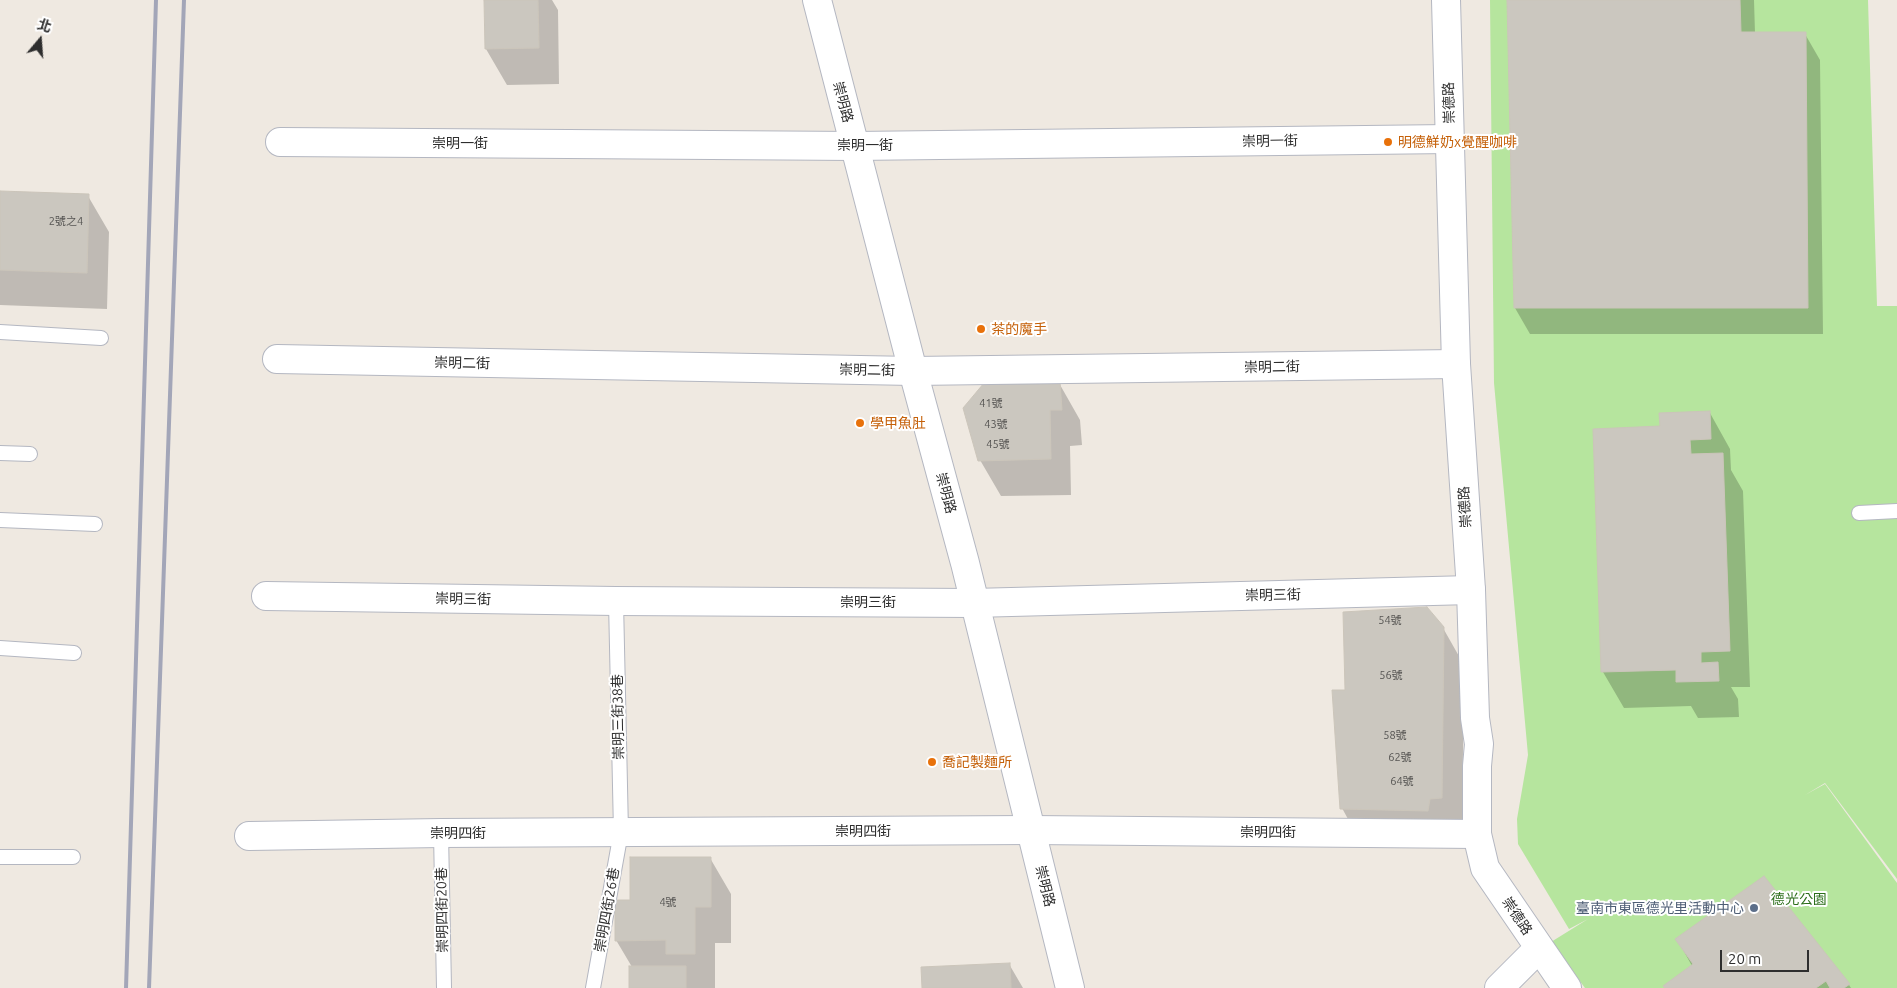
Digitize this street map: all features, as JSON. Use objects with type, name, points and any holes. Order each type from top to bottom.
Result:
[{"type":"street","name":"崇明路","points":[[817,0],[965,563],[1070,988]]},
{"type":"street","name":"崇德路","points":[[1446,0],[1456,364],[1471,590],[1475,718],[1479,744],[1476,834],[1485,868],[1567,988]]},
{"type":"street","name":"崇明一街","points":[[280,142],[855,146],[1450,139]]},
{"type":"street","name":"崇明二街","points":[[277,359],[913,371],[1456,364]]},
{"type":"street","name":"崇明三街","points":[[266,596],[616,601],[974,603],[1471,590]]},
{"type":"street","name":"崇明四街","points":[[249,836],[441,833],[1031,830],[1476,834]]},
{"type":"street","points":[[1499,988],[1539,948]]},
{"type":"lane","points":[[0,332],[101,338]]},
{"type":"lane","points":[[0,453],[30,454]]},
{"type":"lane","points":[[1859,512],[1897,511]]},
{"type":"lane","points":[[0,520],[95,524]]},
{"type":"lane","name":"崇明三街38巷","points":[[616,601],[621,832]]},
{"type":"lane","points":[[0,648],[74,653]]},
{"type":"lane","name":"崇明四街26巷","points":[[593,988],[621,832]]},
{"type":"lane","name":"崇明四街20巷","points":[[441,833],[444,988]]},
{"type":"lane","points":[[0,857],[72,857]]},
{"type":"green space","name":"德光公園","points":[[1490,0],[1868,0],[1877,306],[1897,306],[1897,879],[1825,783],[1805,795],[1825,784],[1897,883],[1897,988],[1585,988],[1551,942],[1588,919],[1569,929],[1518,844],[1517,819],[1528,755],[1494,383]]},
{"type":"building","points":[[484,0],[538,0],[539,48],[485,49]]},
{"type":"building","points":[[1507,0],[1740,0],[1741,32],[1806,32],[1808,308],[1514,308]]},
{"type":"building","points":[[0,191],[89,194],[87,273],[0,270]]},
{"type":"building","points":[[1060,382],[1062,410],[1050,410],[1051,459],[978,461],[963,408],[984,383]]},
{"type":"building","points":[[1710,411],[1711,439],[1690,440],[1691,454],[1723,453],[1730,651],[1701,652],[1701,663],[1718,662],[1719,681],[1676,682],[1676,670],[1601,672],[1593,429],[1660,426],[1659,413]]},
{"type":"building","points":[[1427,607],[1444,627],[1442,798],[1430,799],[1428,811],[1340,809],[1332,690],[1345,690],[1343,612]]},
{"type":"building","points":[[630,857],[711,857],[711,907],[695,907],[695,954],[666,954],[666,940],[615,941],[615,900],[630,900]]},
{"type":"building","name":"臺南市東區德光里活動中心","points":[[1764,876],[1850,984],[1844,988],[1830,988],[1826,981],[1816,988],[1665,988],[1663,986],[1693,964],[1675,939]]},
{"type":"building","points":[[1010,963],[1011,988],[922,988],[921,967]]},
{"type":"building","points":[[629,966],[686,966],[686,988],[629,988]]},
{"type":"railway","points":[[126,988],[156,0]]},
{"type":"railway","points":[[149,988],[184,0]]},
{"type":"place","name":"明德鮮奶x覺醒咖啡","points":[[1388,142]]},
{"type":"place","name":"茶的魔手","points":[[981,329]]},
{"type":"place","name":"學甲魚肚","points":[[860,423]]},
{"type":"place","name":"喬記製麵所","points":[[932,762]]},
{"type":"place","name":"臺南市東區德光里活動中心","points":[[1754,908]]}]
